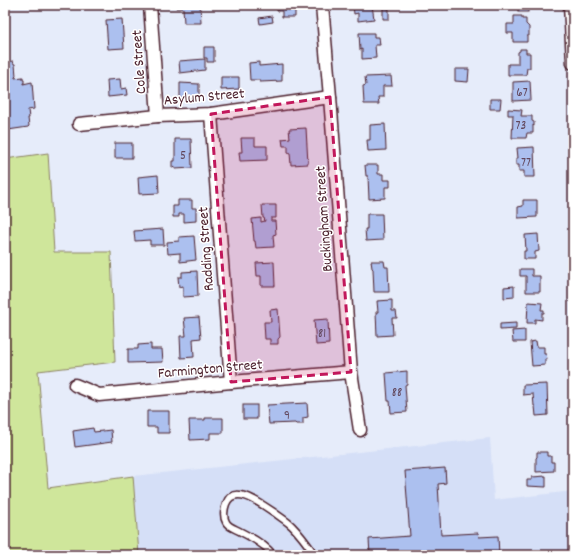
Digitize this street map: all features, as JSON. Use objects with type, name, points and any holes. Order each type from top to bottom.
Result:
[{"type":"street","name":"Cole Street","points":[[150,5],[158,116]]},
{"type":"street","name":"Buckingham Street","points":[[322,5],[351,372],[360,430]]},
{"type":"street","points":[[570,5],[573,63]]},
{"type":"street","name":"Asylum Street","points":[[79,124],[158,116],[211,114],[330,97]]},
{"type":"street","name":"Radding Street","points":[[211,114],[231,382]]},
{"type":"street","name":"Farmington Street","points":[[75,385],[99,395],[351,372]]},
{"type":"lane","points":[[273,555],[251,537],[227,524],[224,518],[225,504],[229,498],[234,495],[242,495],[253,498],[291,525],[315,555]]},
{"type":"highlighted area","points":[[330,97],[351,372],[231,382],[211,114]]},
{"type":"shaded area","points":[[490,438],[494,500],[573,491],[573,555],[139,555],[133,476]]},
{"type":"green space","points":[[48,153],[54,252],[111,252],[115,362],[38,371],[48,488],[133,476],[139,555],[5,555],[5,159]]},
{"type":"building","points":[[176,5],[200,5],[201,23],[184,23],[183,8],[176,8]]},
{"type":"building","points":[[295,5],[295,17],[282,17],[282,11],[277,11],[277,6]]},
{"type":"building","points":[[353,5],[372,5],[374,19],[358,21],[358,13],[354,14]]},
{"type":"building","points":[[518,6],[528,6],[528,12],[518,12]]},
{"type":"building","points":[[383,8],[389,9],[389,19],[383,19]]},
{"type":"building","points":[[272,16],[273,22],[260,24],[259,18]]},
{"type":"building","points":[[514,16],[522,16],[522,19],[526,19],[526,24],[529,27],[527,42],[513,42],[513,33],[507,33],[507,24],[514,24]]},
{"type":"building","points":[[122,19],[124,48],[108,49],[106,20]]},
{"type":"building","points":[[359,33],[374,33],[374,37],[379,37],[380,45],[375,45],[376,58],[362,59]]},
{"type":"building","points":[[204,47],[214,47],[214,62],[207,62],[207,58],[204,58]]},
{"type":"building","points":[[520,49],[526,49],[526,53],[530,53],[530,68],[527,68],[526,75],[508,75],[508,64],[518,64],[518,52]]},
{"type":"building","points":[[205,59],[205,70],[180,73],[179,61]]},
{"type":"building","points":[[13,61],[15,64],[15,78],[23,77],[23,84],[32,82],[34,109],[28,110],[28,127],[8,130],[7,120],[5,120],[5,62]]},
{"type":"building","points":[[259,62],[259,66],[282,64],[282,81],[260,82],[260,80],[250,80],[249,63]]},
{"type":"building","points":[[455,69],[469,69],[468,82],[455,81]]},
{"type":"building","points":[[391,76],[392,86],[383,86],[383,97],[378,97],[379,104],[364,104],[363,86],[366,85],[365,77]]},
{"type":"building","points":[[221,77],[239,77],[239,89],[221,90]]},
{"type":"building","points":[[120,79],[121,89],[126,88],[127,95],[108,97],[107,80]]},
{"type":"building","points":[[530,81],[531,100],[513,101],[513,82]]},
{"type":"building","points":[[180,83],[199,84],[199,99],[180,99]]},
{"type":"building","points":[[490,99],[501,99],[500,109],[490,109]]},
{"type":"building","points":[[508,109],[522,110],[521,116],[532,116],[532,121],[534,122],[533,133],[527,133],[526,138],[512,138],[513,115],[508,115]]},
{"type":"building","points":[[385,124],[386,150],[368,151],[367,140],[370,140],[370,125]]},
{"type":"building","points":[[306,128],[308,164],[291,165],[288,146],[283,146],[282,139],[290,138],[289,129]]},
{"type":"building","points":[[241,138],[255,138],[255,146],[267,146],[267,160],[240,161],[239,152],[242,152]]},
{"type":"building","points":[[175,139],[191,139],[192,168],[172,168],[172,161],[175,161]]},
{"type":"building","points":[[115,143],[132,143],[132,158],[115,158]]},
{"type":"building","points":[[534,147],[535,177],[524,177],[524,171],[519,171],[519,165],[516,165],[516,158],[518,158],[517,148]]},
{"type":"building","points":[[365,165],[378,165],[378,174],[383,174],[383,180],[390,180],[390,187],[385,187],[385,198],[369,199],[368,176],[366,176]]},
{"type":"building","points":[[158,175],[159,193],[139,194],[138,177]]},
{"type":"building","points":[[178,200],[192,200],[192,208],[196,208],[196,221],[184,222],[184,214],[179,214],[179,217],[173,217],[173,206],[178,206]]},
{"type":"building","points":[[523,200],[537,200],[537,217],[518,218],[518,207],[523,206]]},
{"type":"building","points":[[262,205],[276,205],[276,218],[271,218],[271,221],[275,221],[276,234],[273,235],[274,247],[256,248],[254,241],[252,219],[261,218],[261,222],[265,221],[263,218]]},
{"type":"building","points":[[367,214],[382,214],[383,240],[366,241],[365,229],[367,229]]},
{"type":"building","points":[[163,229],[164,245],[150,245],[150,240],[135,241],[134,231]]},
{"type":"building","points":[[538,234],[539,251],[535,252],[535,259],[524,259],[524,251],[526,251],[525,235]]},
{"type":"building","points":[[194,236],[196,260],[180,262],[180,253],[168,254],[167,242],[179,241],[179,237]]},
{"type":"building","points":[[371,261],[384,261],[385,267],[388,267],[389,292],[374,292],[373,269]]},
{"type":"building","points":[[274,262],[275,286],[261,286],[261,276],[257,276],[256,263]]},
{"type":"building","points":[[520,269],[532,269],[532,276],[540,276],[540,292],[526,292],[526,276],[520,276]]},
{"type":"building","points":[[197,271],[198,296],[183,297],[183,286],[179,287],[178,277],[182,277],[182,272]]},
{"type":"building","points":[[514,286],[514,297],[504,298],[504,287]]},
{"type":"building","points":[[392,300],[392,311],[396,311],[397,318],[392,318],[393,335],[377,336],[377,301]]},
{"type":"building","points":[[528,302],[542,303],[541,310],[544,310],[544,313],[542,313],[542,320],[535,319],[535,323],[527,323]]},
{"type":"building","points":[[278,309],[280,337],[278,339],[278,344],[270,344],[270,339],[265,339],[264,322],[271,322],[270,310]]},
{"type":"building","points":[[199,317],[201,338],[193,339],[194,357],[181,358],[180,336],[186,336],[184,318]]},
{"type":"building","points":[[328,319],[329,344],[316,345],[314,320]]},
{"type":"building","points":[[516,323],[516,329],[500,330],[500,324]]},
{"type":"building","points":[[525,330],[525,342],[513,342],[512,331]]},
{"type":"building","points":[[536,341],[537,347],[544,347],[544,354],[546,354],[547,359],[545,359],[545,365],[532,366],[530,342]]},
{"type":"building","points":[[151,344],[151,349],[162,349],[163,362],[128,363],[128,349],[138,349],[138,345]]},
{"type":"building","points":[[407,371],[407,384],[405,385],[407,412],[391,413],[390,401],[388,401],[386,373]]},
{"type":"building","points":[[547,384],[548,415],[536,416],[533,394],[523,395],[523,385]]},
{"type":"building","points":[[307,403],[308,417],[303,418],[303,424],[269,424],[267,405]]},
{"type":"building","points":[[243,405],[257,405],[257,419],[243,419]]},
{"type":"building","points":[[147,411],[169,411],[169,433],[157,433],[157,427],[147,427]]},
{"type":"building","points":[[205,418],[223,418],[223,433],[210,433],[210,439],[190,440],[189,420],[205,420]]},
{"type":"building","points":[[93,428],[94,432],[111,430],[112,442],[75,447],[73,431]]},
{"type":"building","points":[[537,452],[547,452],[547,456],[551,456],[551,462],[554,462],[554,471],[536,472]]},
{"type":"building","points":[[445,468],[446,483],[438,484],[441,535],[478,533],[479,537],[498,536],[499,555],[370,555],[369,539],[410,536],[405,471]]},
{"type":"building","points":[[546,476],[546,487],[527,486],[527,480],[532,480],[532,477]]}]
